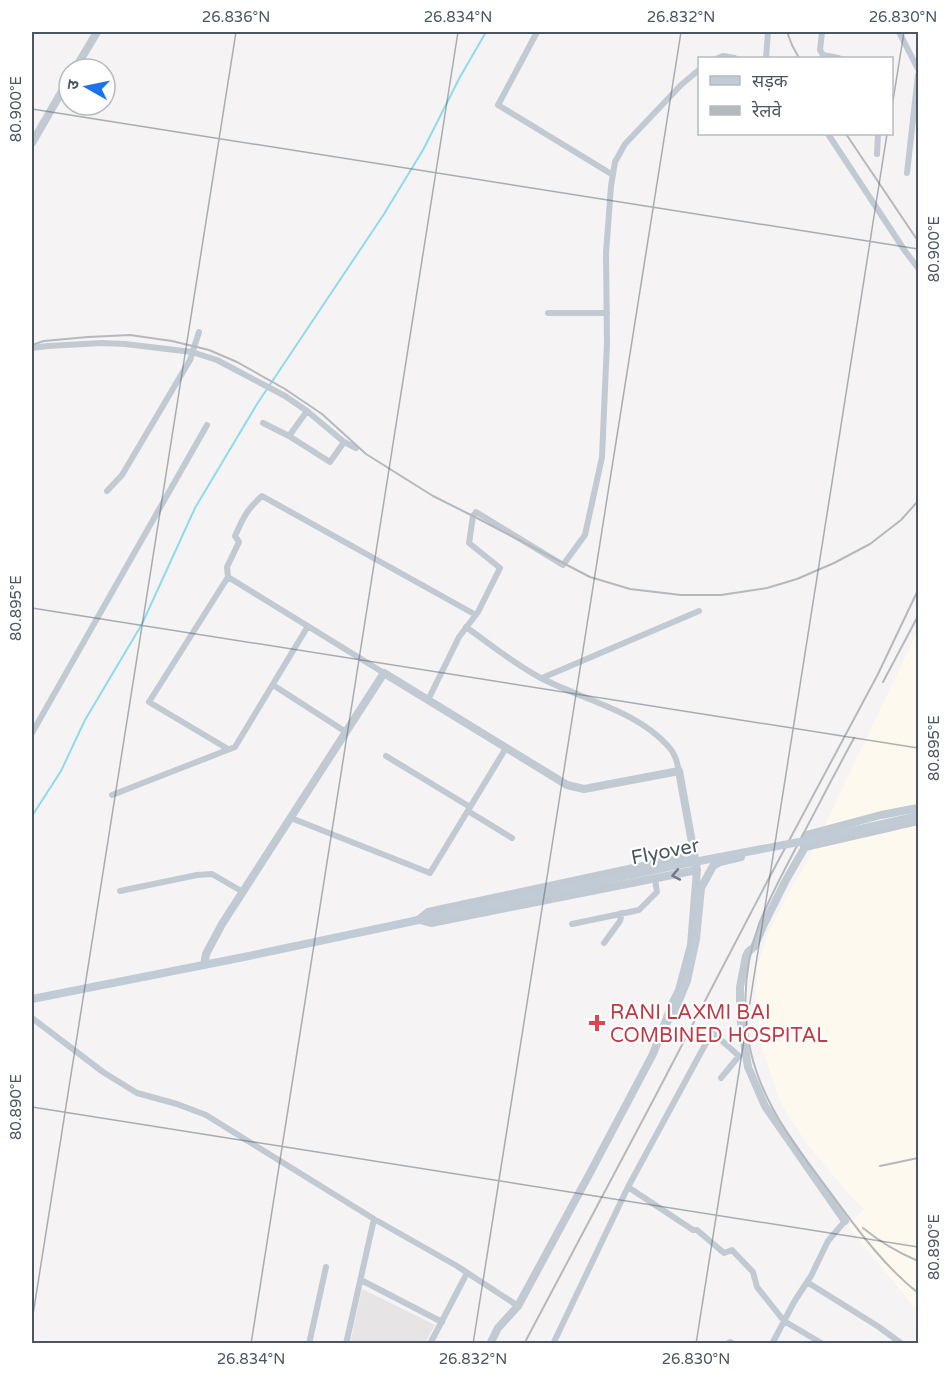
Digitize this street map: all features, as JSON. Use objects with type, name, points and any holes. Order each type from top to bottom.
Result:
[{"type":"main road","name":"Flyover","points":[[32,999],[918,816]]},
{"type":"main road","points":[[662,1030],[687,981],[696,939],[701,888],[706,877],[713,866],[720,862],[755,854],[761,849]]},
{"type":"street","points":[[82,57],[97,32]]},
{"type":"street","points":[[537,32],[498,105],[613,174]]},
{"type":"street","points":[[766,57],[768,32]]},
{"type":"street","points":[[822,32],[820,50],[823,55],[834,57]]},
{"type":"street","points":[[899,32],[918,69]]},
{"type":"street","points":[[428,700],[459,637],[476,615],[500,568],[469,543],[476,512],[563,565],[585,535],[602,457],[607,343],[606,253],[615,162],[625,144],[698,70]]},
{"type":"street","points":[[907,173],[918,75]]},
{"type":"street","points":[[32,143],[57,100]]},
{"type":"street","points":[[829,135],[918,268]]},
{"type":"street","points":[[877,154],[878,135]]},
{"type":"street","points":[[548,313],[607,313]]},
{"type":"street","points":[[107,491],[122,475],[190,360],[199,332]]},
{"type":"street","points":[[32,348],[102,343],[192,352],[217,360],[285,396],[356,448]]},
{"type":"street","points":[[289,436],[307,411]]},
{"type":"street","points":[[263,423],[289,436],[330,462],[344,441]]},
{"type":"street","points":[[32,733],[207,425]]},
{"type":"street","points":[[228,750],[149,702],[228,577],[227,567],[239,542],[235,536],[251,506],[262,496],[476,615]]},
{"type":"street","points":[[228,577],[567,785],[584,789],[679,771]]},
{"type":"street","points":[[542,678],[699,611]]},
{"type":"street","points":[[112,795],[235,747],[309,627]]},
{"type":"street","points":[[466,627],[515,663],[542,678],[631,718],[653,732],[670,747],[679,771],[697,870],[691,945],[679,990],[653,1054],[518,1306],[498,1328],[490,1344]]},
{"type":"street","points":[[204,965],[206,954],[222,924],[384,673]]},
{"type":"street","points":[[273,685],[346,732]]},
{"type":"street","points":[[291,818],[430,873],[506,748]]},
{"type":"street","points":[[386,756],[512,838]]},
{"type":"street","points":[[772,1344],[828,1241],[845,1221],[765,1106],[748,1067],[740,1017],[740,987],[746,956],[754,947],[786,880],[805,847],[803,844],[806,835],[881,815],[918,808]]},
{"type":"street","points":[[805,847],[918,821]]},
{"type":"street","points":[[694,855],[428,912],[423,919],[431,923],[697,870]]},
{"type":"street","points":[[120,891],[212,874],[243,892]]},
{"type":"street","points":[[572,924],[639,910],[657,892],[655,879]]},
{"type":"street","points":[[604,942],[620,921],[622,913]]},
{"type":"street","points":[[32,1018],[104,1072],[137,1093],[206,1115],[518,1306]]},
{"type":"street","points":[[553,1344],[628,1187],[712,1032],[739,1056],[721,1078]]},
{"type":"street","points":[[628,1187],[693,1230],[697,1230],[724,1253],[732,1250],[753,1272],[756,1287],[784,1321],[823,1344]]},
{"type":"street","points":[[346,1344],[374,1219]]},
{"type":"street","points":[[309,1344],[326,1267]]},
{"type":"street","points":[[430,1344],[467,1273]]},
{"type":"street","points":[[361,1280],[442,1322]]},
{"type":"street","points":[[807,1282],[902,1344]]},
{"type":"street","points":[[727,1344],[730,1342],[734,1344]]},
{"type":"shaded area","points":[[918,630],[918,1312],[848,1226],[864,1209],[807,1144],[781,1104],[761,1045],[755,1005],[757,966],[768,933],[811,854]]},
{"type":"shaded area","points":[[362,1289],[435,1325],[425,1343],[350,1343]]},
{"type":"waterway","points":[[32,816],[61,771],[85,720],[142,624],[195,508],[257,404],[384,214],[423,150],[486,32]]},
{"type":"railway","points":[[787,32],[798,57]]},
{"type":"railway","points":[[847,135],[918,241]]},
{"type":"railway","points":[[32,345],[44,341],[130,335],[172,341],[209,350],[237,362],[285,389],[322,414],[366,454],[433,496],[590,577],[630,589],[681,595],[721,595],[767,588],[797,579],[870,544],[901,520],[918,501]]},
{"type":"railway","points":[[524,1344],[878,674],[918,590]]},
{"type":"railway","points":[[883,682],[918,616]]},
{"type":"railway","points":[[854,738],[759,924],[746,980],[748,1039],[758,1076],[785,1130],[866,1240],[918,1293]]},
{"type":"railway","points":[[880,1166],[918,1158]]},
{"type":"railway","points":[[863,1228],[890,1247],[918,1261]]},
{"type":"place","name":"RANI LAXMI BAI COMBINED HOSPITAL","points":[[597,1023]]}]
